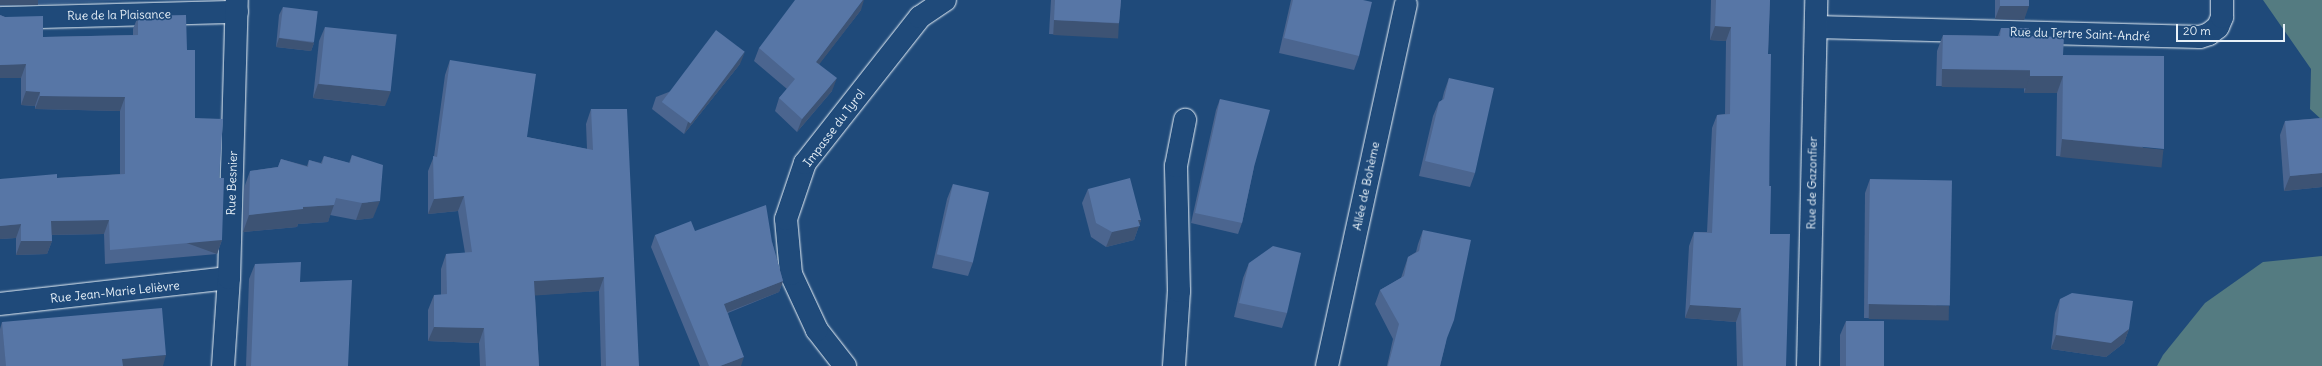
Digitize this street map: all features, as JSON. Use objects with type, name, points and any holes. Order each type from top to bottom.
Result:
[{"type":"street","name":"Impasse du Tyrol","points":[[845,366],[816,330],[791,274],[786,219],[805,163],[920,17],[945,0]]},
{"type":"street","name":"Rue de Gazonfier","points":[[1808,366],[1816,0]]},
{"type":"street","name":"Rue du Tertre Saint-André","points":[[1816,27],[2200,37],[2210,34],[2218,27],[2222,17],[2222,0]]},
{"type":"street","name":"Allée de Bohème","points":[[1327,366],[1406,5]]},
{"type":"street","name":"Rue de la Plaisance","points":[[0,18],[237,6]]},
{"type":"street","name":"Rue Besnier","points":[[223,366],[229,278],[237,6]]},
{"type":"street","points":[[1174,366],[1179,291],[1176,166],[1185,120]]},
{"type":"street","name":"Rue Jean-Marie Lelièvre","points":[[0,304],[229,278]]},
{"type":"shaded area","points":[[0,0],[136,0],[0,6]]},
{"type":"green space","points":[[2263,0],[2322,0],[2322,120],[2310,109],[2311,69]]},
{"type":"green space","points":[[2322,256],[2322,366],[2157,366],[2163,355],[2205,303],[2263,262]]},
{"type":"building","points":[[795,0],[863,0],[816,62],[837,78],[802,119],[779,98],[795,79],[759,48]]},
{"type":"building","points":[[1055,0],[1121,0],[1119,23],[1054,20]]},
{"type":"building","points":[[1293,0],[1363,0],[1372,2],[1359,56],[1284,38]]},
{"type":"building","points":[[1716,0],[1770,0],[1768,54],[1771,54],[1769,186],[1771,186],[1770,234],[1790,234],[1786,366],[1743,366],[1741,308],[1690,305],[1694,232],[1712,233],[1717,115],[1730,114],[1731,27],[1715,26]]},
{"type":"building","points":[[2000,0],[2029,0],[2029,6],[2000,6]]},
{"type":"building","points":[[283,7],[318,11],[314,42],[279,38]]},
{"type":"building","points":[[0,15],[5,17],[43,16],[43,37],[138,35],[138,16],[186,15],[187,50],[195,50],[195,118],[223,119],[219,178],[224,178],[222,240],[110,250],[109,220],[51,221],[52,241],[21,241],[21,224],[0,226],[0,179],[57,174],[57,178],[125,174],[125,97],[40,96],[40,92],[26,91],[26,64],[0,65]]},
{"type":"building","points":[[325,27],[397,35],[391,91],[319,84]]},
{"type":"building","points":[[2001,28],[2029,28],[2029,36],[2064,37],[2063,55],[2164,56],[2164,149],[2062,139],[2063,76],[2030,76],[2030,70],[1942,69],[1943,35],[2000,36]]},
{"type":"building","points":[[716,30],[745,52],[691,124],[662,102]]},
{"type":"building","points":[[450,60],[536,74],[527,137],[593,150],[591,109],[627,109],[639,366],[606,366],[604,277],[534,281],[539,366],[486,366],[484,328],[434,327],[434,295],[447,294],[446,254],[472,252],[464,196],[434,199],[433,156],[437,157]]},
{"type":"building","points":[[1449,78],[1494,88],[1475,173],[1425,161],[1439,102],[1444,99]]},
{"type":"building","points":[[1220,99],[1270,110],[1254,167],[1242,223],[1195,213]]},
{"type":"building","points":[[2322,118],[2322,173],[2290,176],[2285,121]]},
{"type":"building","points":[[352,155],[383,165],[380,201],[362,203],[336,198],[334,205],[303,207],[303,209],[249,215],[250,171],[278,167],[281,159],[308,167],[309,160],[322,164],[324,156],[350,163]]},
{"type":"building","points":[[1130,178],[1141,220],[1138,220],[1140,226],[1112,232],[1096,223],[1088,189]]},
{"type":"building","points":[[1870,179],[1952,180],[1950,305],[1868,304]]},
{"type":"building","points":[[953,184],[989,192],[973,262],[937,254]]},
{"type":"building","points":[[766,205],[772,242],[783,281],[724,304],[744,357],[720,366],[709,366],[655,235],[691,221],[695,231]]},
{"type":"building","points":[[1423,230],[1471,240],[1454,320],[1447,338],[1440,366],[1388,366],[1399,324],[1380,290],[1404,276],[1408,257],[1419,251]]},
{"type":"building","points":[[1273,246],[1301,253],[1287,313],[1239,303],[1249,263]]},
{"type":"building","points":[[301,262],[300,282],[352,280],[348,366],[251,366],[255,264]]},
{"type":"building","points":[[2072,293],[2133,301],[2129,329],[2111,343],[2056,335],[2060,299]]},
{"type":"building","points":[[162,308],[166,355],[122,359],[123,366],[6,366],[2,322]]},
{"type":"building","points":[[1846,321],[1884,321],[1884,366],[1846,366]]}]
